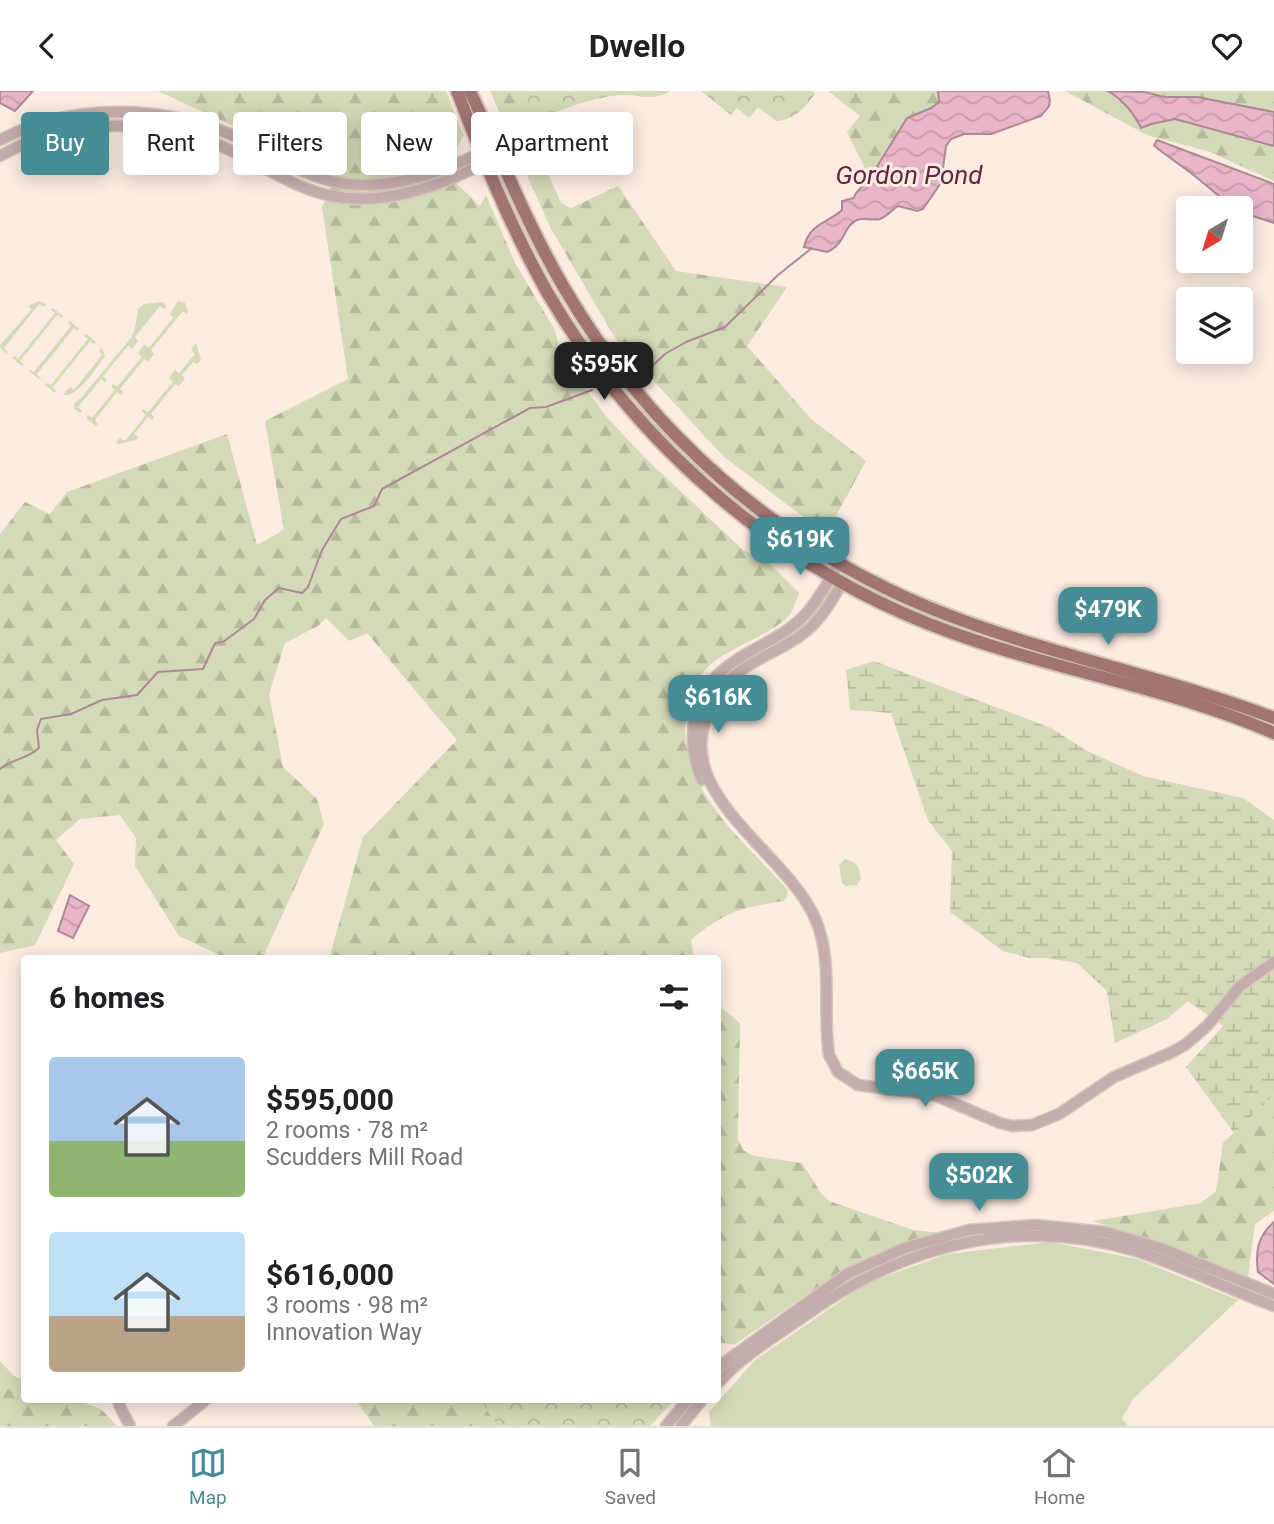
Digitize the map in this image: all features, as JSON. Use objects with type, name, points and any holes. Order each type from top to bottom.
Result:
[{"type":"main road","points":[[457,91],[471,127]]},
{"type":"main road","points":[[470,91],[480,112]]},
{"type":"main road","points":[[491,175],[532,265],[598,369],[697,478],[763,532],[837,579],[898,611],[957,635],[1182,700],[1274,733]]},
{"type":"main road","points":[[509,175],[566,291],[615,366],[635,391],[697,457],[739,495],[806,544],[928,607],[982,627],[1223,699],[1274,718]]},
{"type":"street","points":[[0,140],[45,122],[97,112],[184,119],[231,135],[327,180],[364,185],[408,180],[471,162]]},
{"type":"street","points":[[0,156],[37,139],[68,131],[125,125],[158,128],[216,144],[289,181],[332,196],[375,198],[422,189],[457,177],[471,167]]},
{"type":"street","points":[[840,563],[837,579],[822,614],[810,628],[728,681],[713,701],[701,748],[707,776],[729,812],[801,893],[815,919],[822,939],[826,966],[829,1055],[838,1072],[858,1085],[934,1095],[1012,1126],[1042,1123],[1114,1077],[1185,1045],[1207,1026],[1240,986],[1274,962]]},
{"type":"street","points":[[1258,973],[1274,967]]},
{"type":"street","points":[[721,1365],[847,1274],[905,1248],[969,1230],[1035,1225],[1105,1232],[1160,1248],[1274,1294]]},
{"type":"street","points":[[721,1380],[762,1346],[857,1281],[917,1255],[965,1242],[1043,1236],[1107,1244],[1160,1260],[1274,1306]]},
{"type":"street","points":[[119,1403],[130,1426]]},
{"type":"street","points":[[173,1426],[202,1403]]},
{"type":"street","points":[[666,1426],[685,1403]]},
{"type":"street","points":[[681,1426],[700,1403]]},
{"type":"green space","points":[[158,91],[446,91],[455,112],[361,112],[361,175],[454,175],[456,183],[480,206],[486,195],[515,263],[555,330],[559,348],[606,416],[644,457],[742,549],[771,565],[799,593],[791,612],[782,623],[711,664],[690,693],[685,721],[687,747],[704,793],[734,833],[787,889],[788,895],[784,901],[734,912],[714,923],[691,940],[693,955],[330,955],[363,837],[457,740],[367,633],[349,641],[326,618],[318,626],[285,643],[269,694],[283,767],[317,799],[324,824],[264,955],[219,955],[179,936],[135,866],[136,838],[120,815],[80,819],[56,840],[74,864],[35,945],[0,953],[0,534],[25,502],[50,514],[67,492],[227,434],[257,545],[284,530],[265,421],[348,379],[322,207],[337,175],[347,175],[347,112],[233,112],[233,126],[219,119],[219,112],[203,112]]},
{"type":"green space","points":[[490,91],[515,91],[523,112],[499,112]]},
{"type":"green space","points":[[515,91],[670,91],[653,97],[622,95],[597,99],[558,112],[523,112]]},
{"type":"green space","points":[[701,91],[813,91],[815,94],[794,116],[776,121],[758,107],[749,118],[737,108],[731,115]]},
{"type":"green space","points":[[828,91],[938,91],[939,102],[907,118],[870,178],[847,132],[860,116]]},
{"type":"green space","points":[[1065,91],[1108,91],[1122,100],[1134,114],[1151,124],[1175,119],[1274,146],[1274,181],[1210,152],[1147,135]]},
{"type":"green space","points":[[1131,91],[1274,91],[1274,112],[1197,97],[1164,97]]},
{"type":"green space","points":[[457,118],[464,135],[457,147]]},
{"type":"green space","points":[[527,175],[549,175],[561,203],[571,208],[618,186],[676,271],[787,287],[747,346],[811,419],[866,461],[826,534],[723,456],[617,341],[550,227]]},
{"type":"green space","points":[[39,301],[46,304],[44,307],[39,304],[4,348],[8,352],[6,353],[0,345],[32,309],[28,306]]},
{"type":"green space","points":[[178,301],[185,303],[187,314],[183,311],[151,350],[154,354],[148,362],[144,359],[120,389],[123,392],[121,395],[117,392],[95,420],[98,424],[96,426],[86,418],[88,415],[92,418],[115,390],[111,386],[113,384],[117,387],[142,357],[138,353],[144,345],[149,348],[173,318],[170,314]]},
{"type":"green space","points":[[164,302],[166,307],[164,309],[160,306],[135,337],[138,341],[132,349],[128,346],[103,376],[107,380],[105,382],[101,379],[78,407],[82,411],[80,413],[74,404],[131,338],[138,309],[144,304]]},
{"type":"green space","points":[[53,308],[62,318],[57,315],[20,361],[24,364],[22,366],[12,358],[14,356],[18,359],[55,313],[51,310]]},
{"type":"green space","points":[[70,321],[78,331],[74,328],[37,374],[39,379],[29,371],[34,372],[71,326],[68,323]]},
{"type":"green space","points":[[86,334],[96,342],[94,344],[90,341],[53,387],[55,393],[45,385],[51,385],[88,339],[84,336]]},
{"type":"green space","points":[[196,343],[201,360],[197,364],[193,362],[182,375],[185,379],[179,386],[175,384],[151,414],[154,417],[152,420],[148,417],[134,434],[138,437],[136,440],[118,444],[116,442],[120,438],[125,441],[146,415],[143,409],[148,412],[173,382],[169,378],[175,370],[179,373],[195,354],[191,350]]},
{"type":"green space","points":[[102,347],[105,356],[87,381],[75,391],[63,395],[70,387],[74,390],[102,355],[99,351]]},
{"type":"green space","points":[[860,584],[935,618],[1214,699],[1122,679],[989,641],[947,626],[858,586]]},
{"type":"green space","points":[[874,661],[1051,728],[1087,751],[1143,776],[1243,798],[1274,820],[1274,1095],[1234,1133],[1186,1067],[1223,1026],[1188,1001],[1167,1019],[1115,1043],[1107,991],[1077,963],[1029,958],[1003,951],[950,912],[952,851],[928,820],[891,713],[850,710],[846,670]]},
{"type":"green space","points":[[845,859],[858,868],[861,879],[857,885],[846,886],[842,883],[839,865]]},
{"type":"green space","points":[[721,1007],[740,1023],[738,1139],[743,1150],[754,1156],[802,1163],[829,1201],[913,1230],[942,1233],[874,1254],[827,1281],[734,1345],[721,1343]]},
{"type":"green space","points":[[1274,1095],[1274,1211],[1255,1224],[1248,1277],[1093,1221],[1201,1203],[1216,1191],[1223,1143]]},
{"type":"green space","points":[[1051,1242],[1137,1259],[1238,1300],[1133,1399],[1122,1418],[1128,1426],[711,1426],[709,1412],[717,1403],[721,1403],[721,1398],[755,1360],[867,1283],[947,1254]]},
{"type":"green space","points":[[0,1361],[14,1376],[21,1379],[21,1403],[85,1403],[101,1409],[117,1426],[0,1426]]},
{"type":"green space","points":[[358,1403],[482,1403],[498,1426],[374,1426]]},
{"type":"green space","points":[[482,1403],[672,1403],[650,1426],[498,1426]]},
{"type":"water","points":[[0,91],[33,91],[15,111],[0,103]]},
{"type":"water","name":"Gordon Pond","points":[[938,91],[1048,91],[1050,100],[1041,116],[991,134],[964,134],[951,139],[946,146],[941,183],[923,209],[917,211],[898,206],[880,219],[857,220],[838,244],[827,252],[804,247],[810,233],[842,210],[842,201],[854,198],[870,178],[907,118],[939,102]]},
{"type":"water","points":[[1108,91],[1145,92],[1164,97],[1197,97],[1274,112],[1274,146],[1175,119],[1141,128],[1128,107]]},
{"type":"water","points":[[1157,140],[1274,184],[1274,223],[1253,216],[1253,196],[1219,196],[1154,145]]},
{"type":"water","points":[[70,895],[89,906],[73,938],[58,931]]},
{"type":"water","points":[[1274,1222],[1274,1284],[1258,1272],[1257,1257],[1261,1238]]},
{"type":"waterway","points":[[649,369],[665,354],[686,342],[725,327],[778,275],[812,248]]},
{"type":"waterway","points":[[0,769],[39,748],[37,730],[41,719],[71,714],[102,700],[137,695],[158,672],[203,669],[215,643],[223,642],[254,619],[265,600],[279,588],[302,593],[308,587],[322,550],[341,519],[374,506],[382,489],[530,408],[546,407],[592,390]]}]
